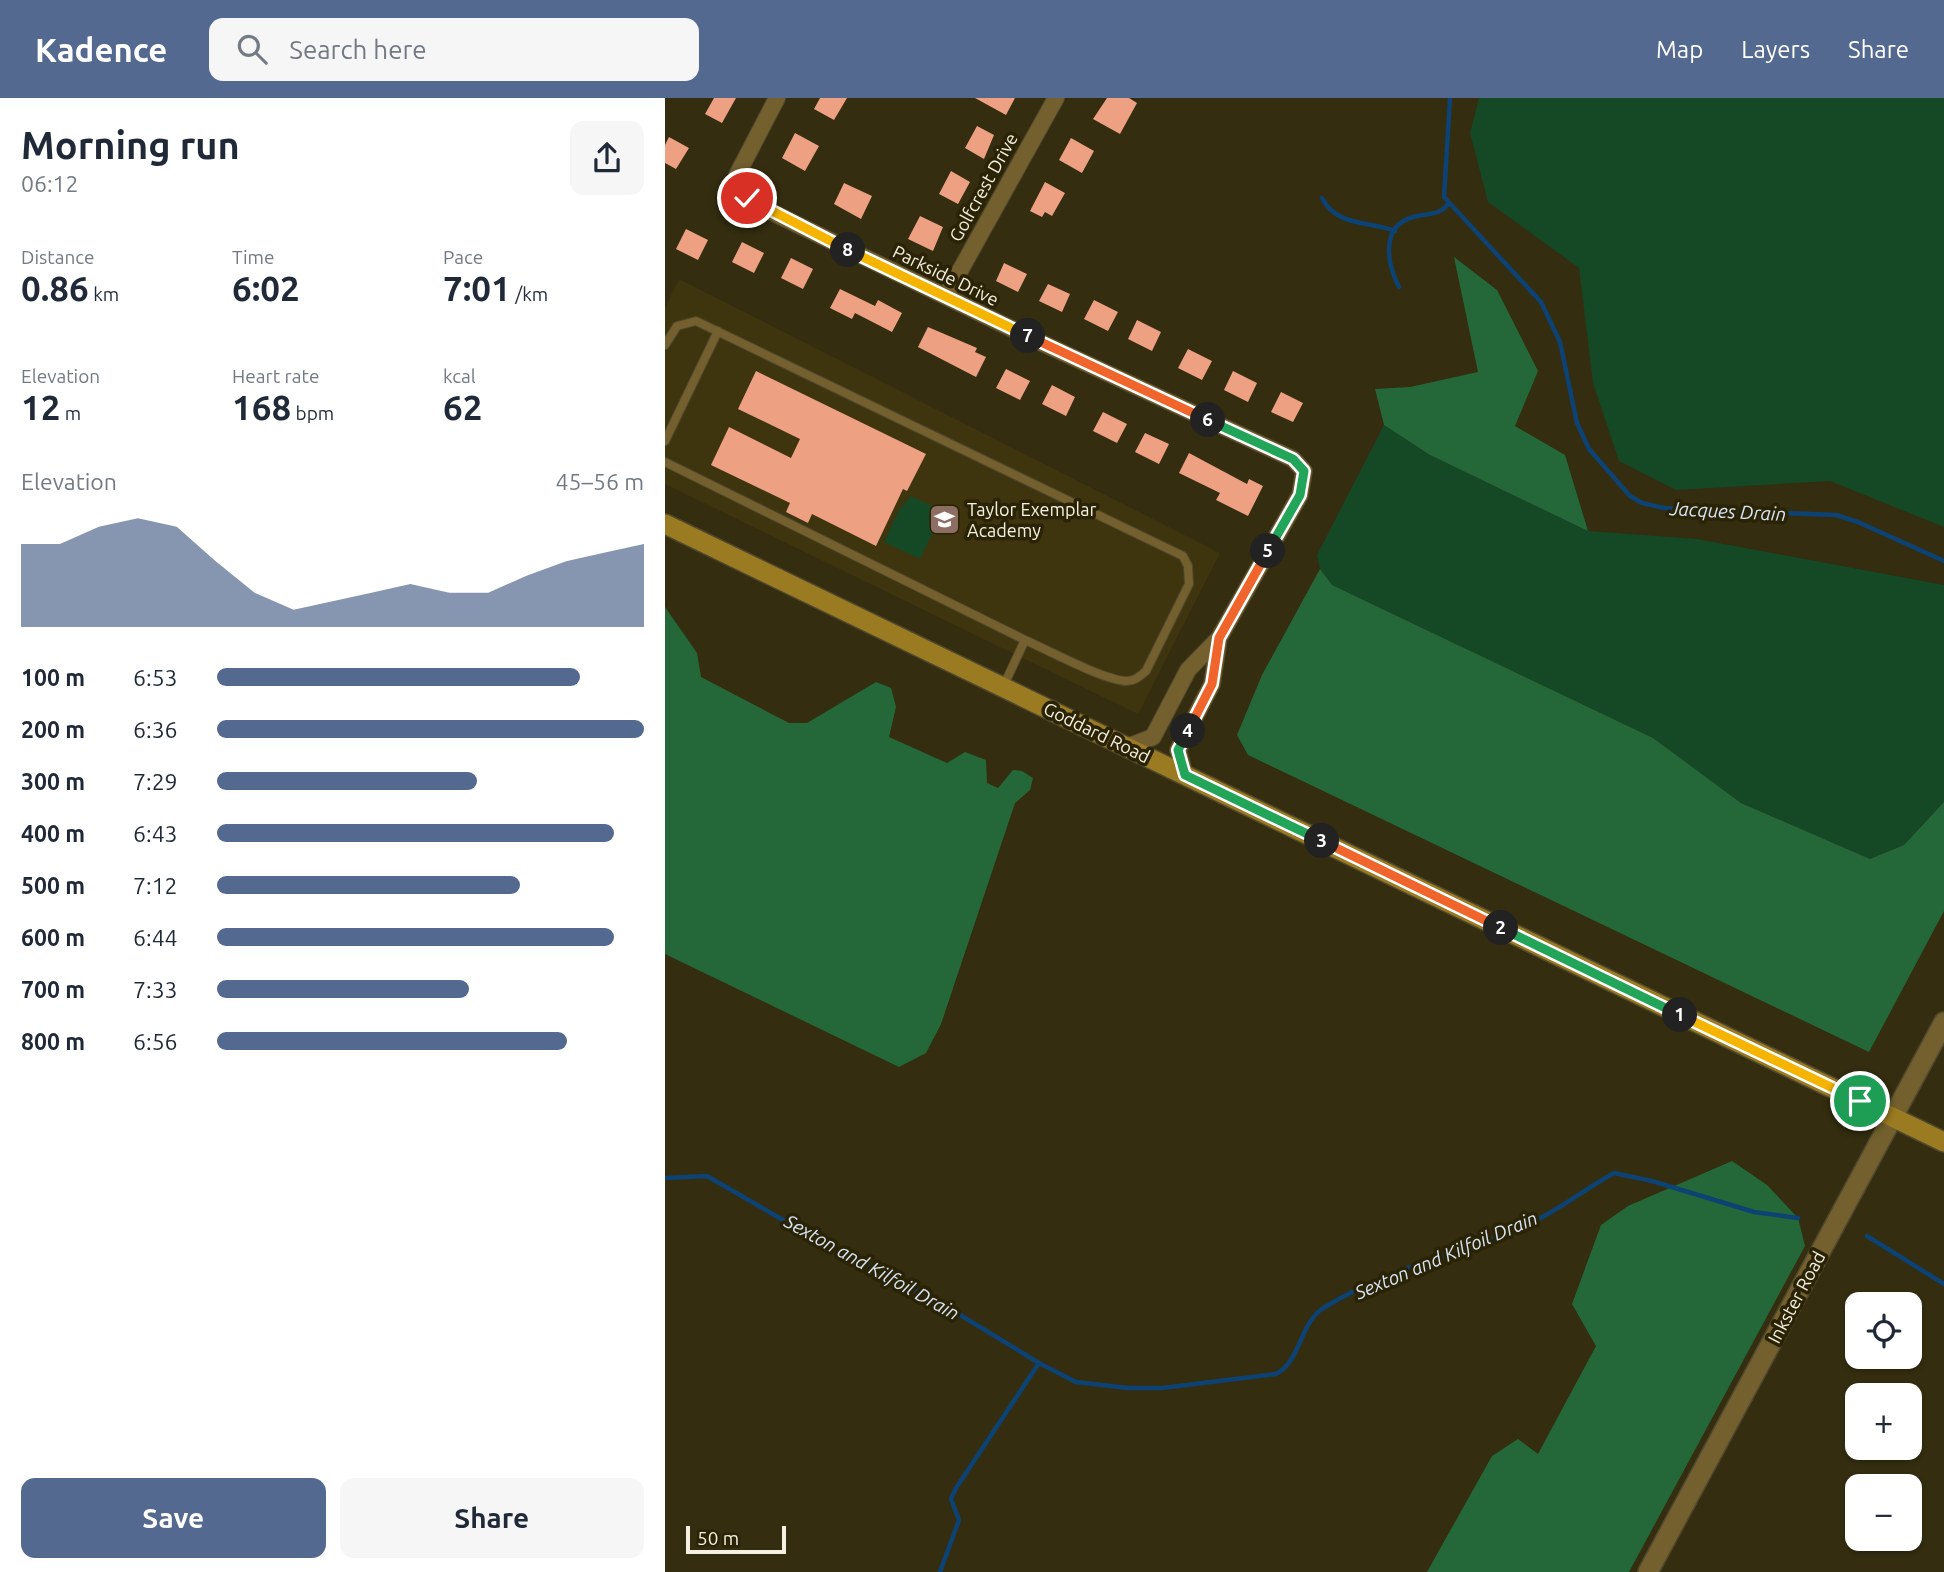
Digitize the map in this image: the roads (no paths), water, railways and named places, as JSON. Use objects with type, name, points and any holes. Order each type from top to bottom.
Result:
[{"type":"main road","name":"Goddard Road","points":[[665,524],[1944,1142]]},
{"type":"street","name":"Parkside Drive","points":[[777,98],[737,175],[741,191],[757,205],[1293,459],[1304,471],[1300,495],[1219,638]]},
{"type":"street","name":"Golfcrest Drive","points":[[946,296],[1056,98]]},
{"type":"street","points":[[1127,747],[1153,737],[1188,670],[1219,638]]},
{"type":"street","points":[[1185,775],[1178,750],[1212,684],[1219,638]]},
{"type":"street","name":"Inkster Road","points":[[1648,1572],[1944,1022]]},
{"type":"lane","points":[[665,345],[677,326],[686,321],[696,321],[1182,556],[1188,566],[1189,584],[1146,671],[1129,682],[1112,678],[1025,640],[665,461]]},
{"type":"lane","points":[[665,441],[717,331]]},
{"type":"lane","points":[[1003,687],[1025,640]]},
{"type":"waterway","name":"Jacques Drain","points":[[1450,98],[1444,197],[1541,302],[1560,342],[1577,423],[1589,449],[1630,496],[1642,503],[1664,508],[1836,515],[1858,522],[1944,561]]},
{"type":"waterway","points":[[1322,198],[1328,207],[1345,219],[1395,231]]},
{"type":"waterway","points":[[1399,287],[1389,257],[1395,228],[1413,217],[1437,212],[1448,204]]},
{"type":"waterway","name":"Sexton and Kilfoil Drain","points":[[665,1178],[707,1176],[816,1239],[934,1299],[1039,1363],[1076,1382],[1128,1388],[1162,1388],[1276,1374],[1290,1361],[1309,1324],[1322,1309],[1394,1273],[1533,1222],[1614,1173],[1652,1181],[1754,1212],[1798,1218]]},
{"type":"waterway","name":"Sexton and Kilfoil Drain","points":[[1867,1236],[1944,1284]]},
{"type":"waterway","points":[[940,1572],[959,1520],[951,1499],[956,1488],[1039,1363]]},
{"type":"place","name":"Taylor Exemplar Academy","points":[[944,519]]}]
